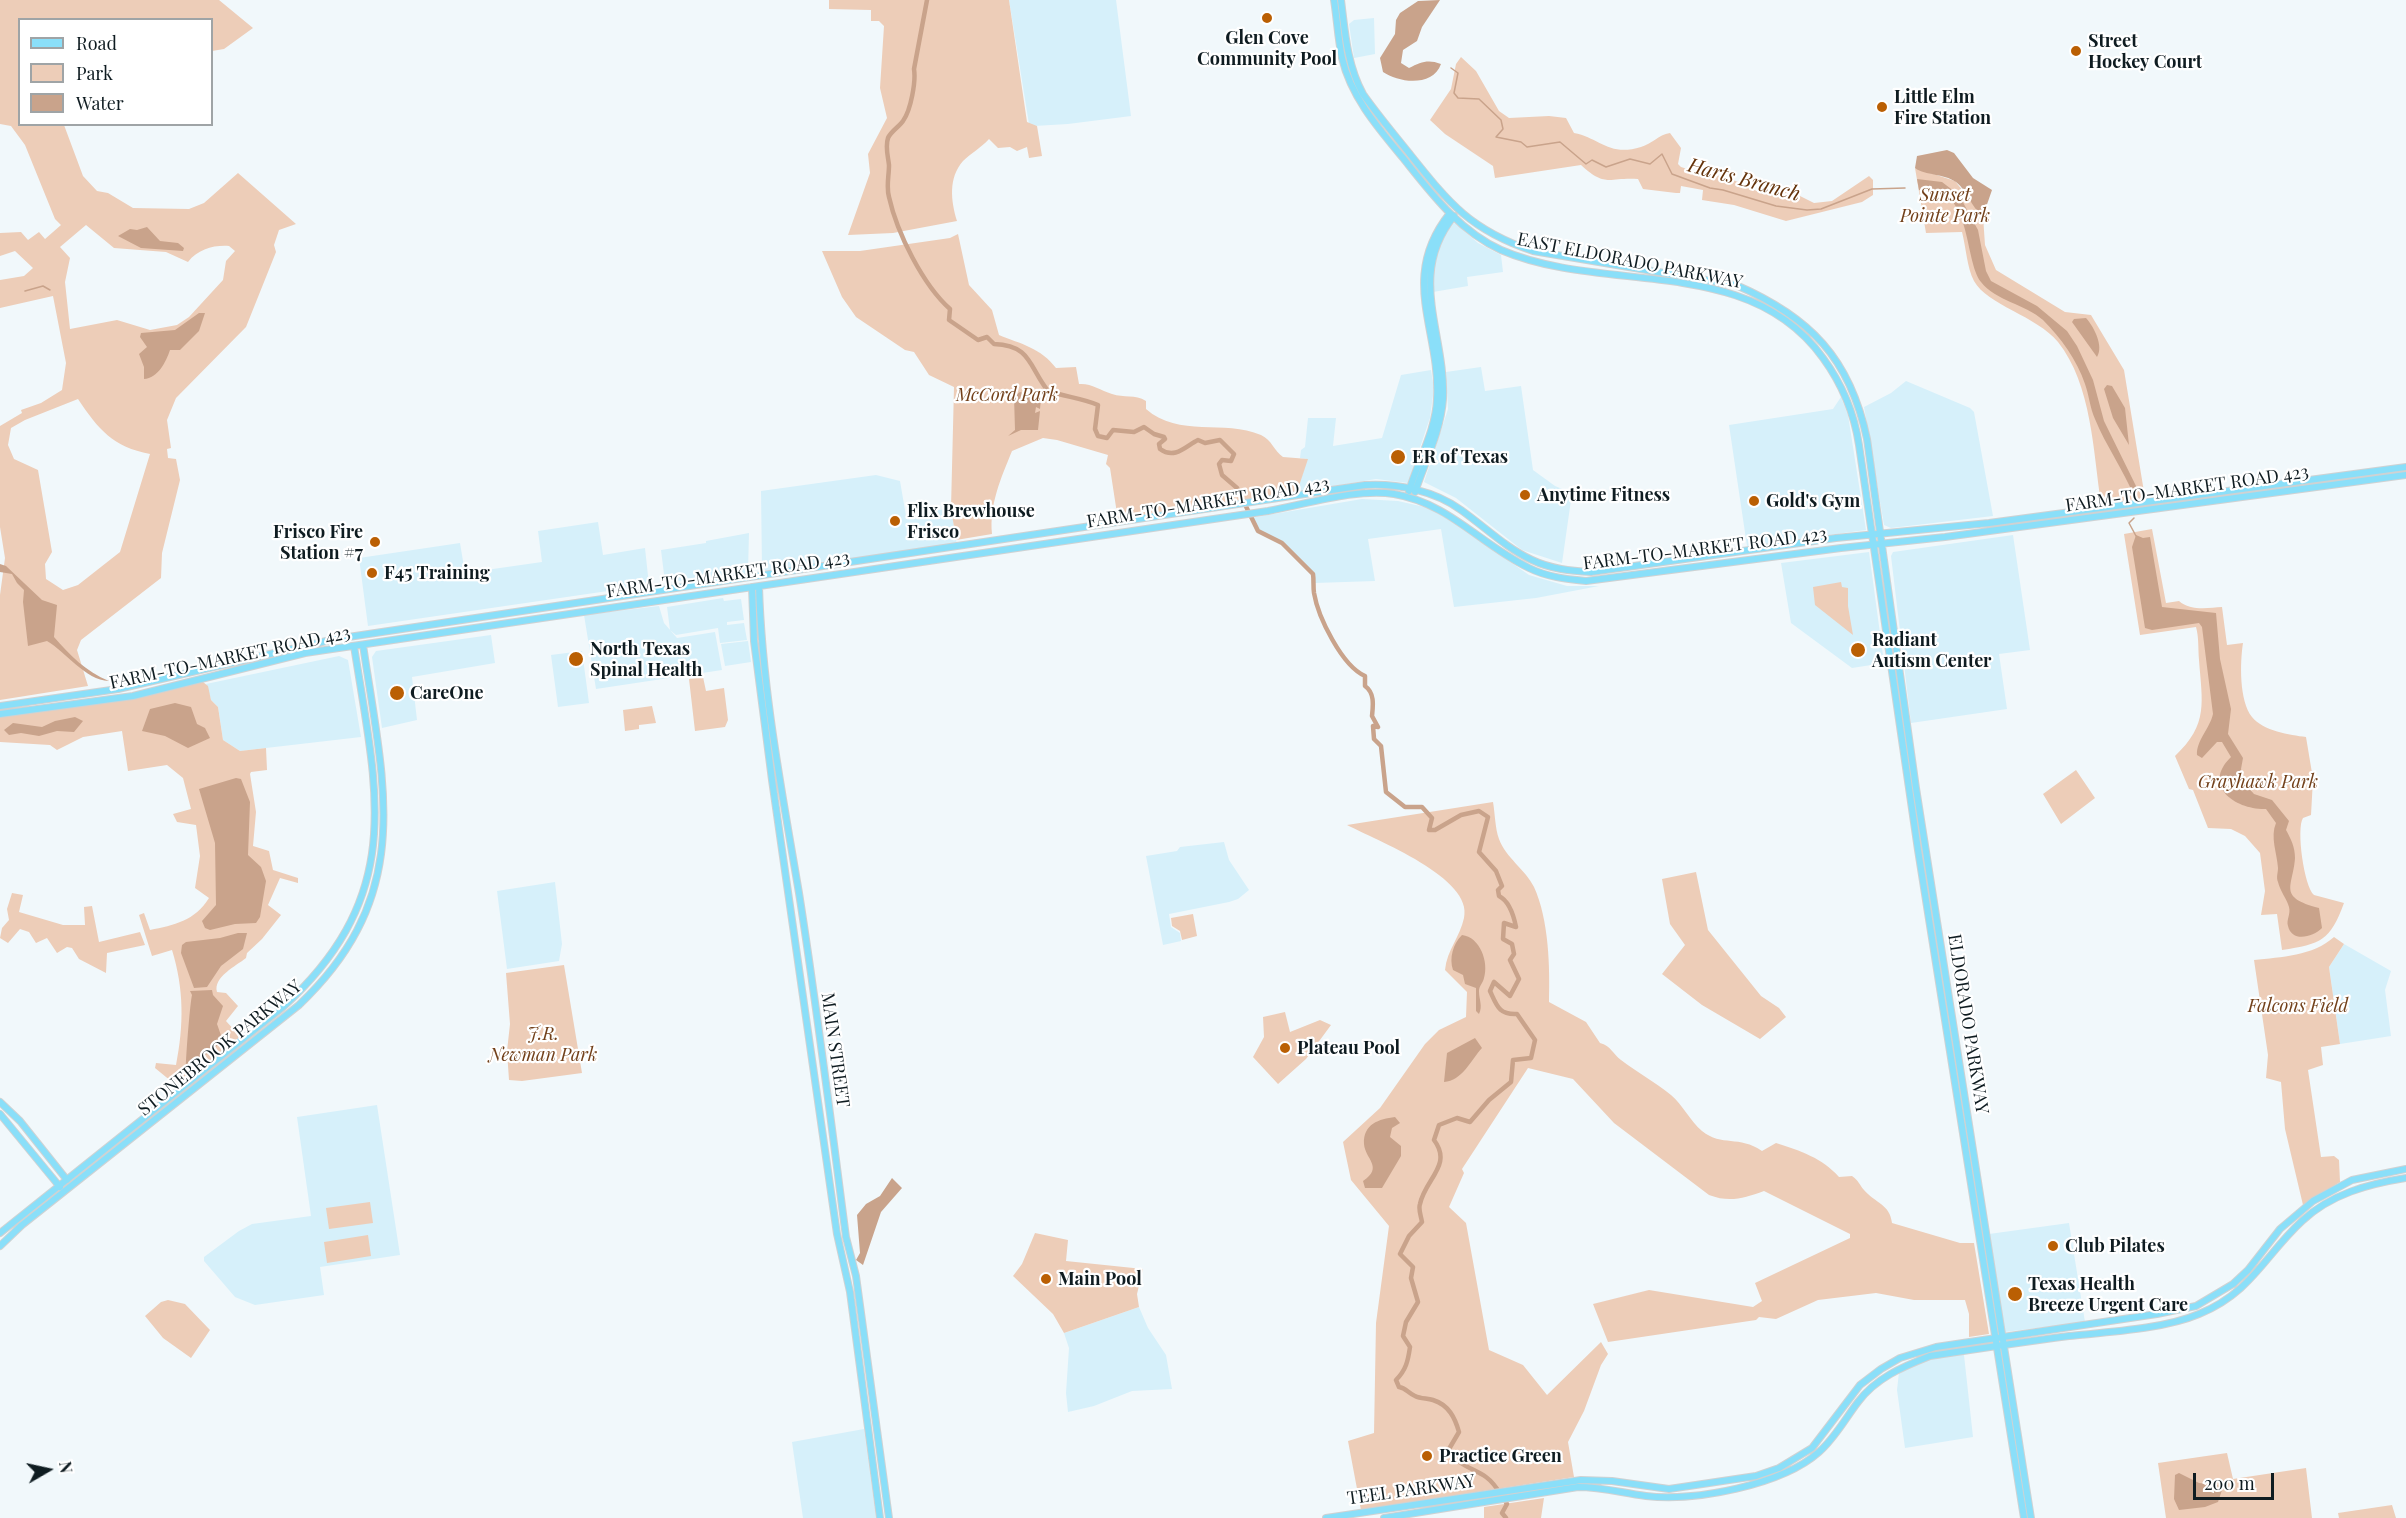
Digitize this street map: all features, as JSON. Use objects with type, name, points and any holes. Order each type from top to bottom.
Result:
[{"type":"main road","name":"EAST ELDORADO PARKWAY","points":[[1334,0],[1342,58],[1351,86],[1366,110],[1451,216],[1494,246],[1528,260],[1730,292],[1763,306],[1798,329],[1815,347],[1836,376],[1855,423],[1872,535]]},
{"type":"main road","name":"EAST ELDORADO PARKWAY","points":[[1341,0],[1348,56],[1356,80],[1371,105],[1456,210],[1488,233],[1533,251],[1736,285],[1766,298],[1804,323],[1825,346],[1846,375],[1863,421],[1880,534]]},
{"type":"main road","points":[[1418,177],[1424,172]]},
{"type":"main road","points":[[1410,497],[1436,409],[1438,375],[1429,276],[1435,248],[1456,210]]},
{"type":"main road","name":"FARM-TO-MARKET ROAD 423","points":[[0,714],[133,696],[305,653],[1268,511],[1372,492],[1410,497],[1448,513],[1502,547],[1534,561],[1575,571],[1600,571],[1880,534],[1989,523],[2406,467]]},
{"type":"main road","points":[[1863,469],[1871,468]]},
{"type":"main road","name":"FARM-TO-MARKET ROAD 423","points":[[0,706],[87,695],[327,641],[1365,485],[1412,489],[1453,505],[1530,569],[1571,580],[1602,580],[2406,475]]},
{"type":"main road","points":[[1308,495],[1309,503]]},
{"type":"main road","points":[[1989,523],[1990,531]]},
{"type":"main road","name":"ELDORADO PARKWAY","points":[[1880,534],[1890,634]]},
{"type":"main road","name":"ELDORADO PARKWAY","points":[[1872,535],[1890,634],[1988,1265],[2024,1518]]},
{"type":"main road","points":[[1791,545],[1792,555]]},
{"type":"main road","points":[[1690,560],[1691,568]]},
{"type":"main road","name":"MAIN STREET","points":[[756,587],[776,752],[889,1516]]},
{"type":"main road","name":"MAIN STREET","points":[[756,587],[754,641],[768,753],[837,1234],[850,1295],[880,1517]]},
{"type":"main road","points":[[469,620],[470,629]]},
{"type":"main road","name":"STONEBROOK PARKWAY","points":[[0,1246],[64,1192],[299,1005],[322,983],[346,951],[370,902],[384,840],[385,804],[363,645]]},
{"type":"main road","name":"STONEBROOK PARKWAY","points":[[0,1233],[284,1007],[315,977],[339,945],[358,908],[374,846],[376,802],[354,646]]},
{"type":"main road","points":[[269,654],[272,663]]},
{"type":"main road","points":[[205,670],[207,679]]},
{"type":"main road","points":[[366,728],[375,726]]},
{"type":"main road","points":[[768,753],[776,752]]},
{"type":"main road","points":[[243,1039],[249,1046]]},
{"type":"main road","points":[[0,1102],[20,1122],[72,1186]]},
{"type":"main road","points":[[0,1114],[64,1192]]},
{"type":"main road","name":"TEEL PARKWAY","points":[[1326,1518],[1490,1497],[1599,1480],[1669,1489],[1756,1476],[1779,1468],[1806,1452],[1824,1435],[1860,1385],[1890,1364],[1918,1351],[1936,1347],[2182,1310],[2205,1302],[2233,1284],[2248,1270],[2280,1229],[2313,1201],[2352,1180],[2406,1169]]},
{"type":"main road","name":"TEEL PARKWAY","points":[[1543,1489],[1595,1487],[1644,1496],[1675,1497],[1755,1485],[1805,1463],[1832,1438],[1872,1387],[1894,1371],[1937,1355],[2120,1330],[2199,1315],[2240,1290],[2257,1274],[2294,1229],[2322,1206],[2358,1188],[2406,1178]]},
{"type":"main road","points":[[2067,1327],[2067,1336]]},
{"type":"main road","name":"ELDORADO PARKWAY","points":[[2000,1345],[2031,1518]]},
{"type":"main road","points":[[1936,1347],[1937,1355]]},
{"type":"main road","points":[[1890,1364],[1894,1371]]},
{"type":"main road","points":[[1842,1409],[1849,1414]]},
{"type":"main road","points":[[872,1460],[880,1458]]},
{"type":"main road","name":"TEEL PARKWAY","points":[[1384,1518],[1490,1497]]},
{"type":"main road","points":[[880,1517],[889,1516]]},
{"type":"shaded area","points":[[1009,0],[1116,0],[1131,116],[1068,124],[1034,126],[1029,124]]},
{"type":"shaded area","points":[[1374,18],[1375,54],[1354,58],[1349,24],[1354,20]]},
{"type":"shaded area","points":[[1455,223],[1478,243],[1501,255],[1503,272],[1467,277],[1468,286],[1433,292],[1432,277],[1438,247],[1451,224]]},
{"type":"shaded area","points":[[1481,367],[1485,391],[1521,386],[1533,470],[1555,486],[1572,493],[1562,563],[1522,550],[1456,498],[1424,482],[1448,409],[1446,372]]},
{"type":"shaded area","points":[[1431,370],[1434,388],[1430,418],[1408,483],[1376,479],[1297,492],[1307,459],[1300,458],[1301,450],[1305,447],[1308,418],[1336,418],[1333,446],[1382,438],[1401,375]]},
{"type":"shaded area","points":[[1906,381],[1970,408],[1974,412],[1993,516],[1891,528],[1884,525],[1864,407],[1891,393]]},
{"type":"shaded area","points":[[1841,397],[1848,415],[1866,530],[1747,546],[1729,425],[1833,409]]},
{"type":"shaded area","points":[[876,475],[900,481],[906,516],[951,508],[957,545],[768,571],[762,569],[761,491]]},
{"type":"shaded area","points":[[1362,499],[1398,501],[1429,508],[1529,575],[1567,586],[1599,586],[1536,598],[1454,607],[1441,529],[1368,539],[1375,581],[1315,583],[1313,574],[1282,543],[1264,536],[1250,518]]},
{"type":"shaded area","points":[[598,522],[603,555],[645,548],[649,585],[368,626],[359,558],[460,543],[465,573],[542,562],[538,531]]},
{"type":"shaded area","points":[[749,533],[748,572],[745,575],[665,582],[661,550]]},
{"type":"shaded area","points":[[2013,535],[2030,650],[1999,654],[2007,709],[1911,723],[1891,556],[1893,552]]},
{"type":"shaded area","points":[[1869,552],[1884,663],[1852,668],[1791,623],[1781,563]]},
{"type":"shaded area","points":[[723,598],[724,601],[741,599],[744,620],[727,622],[727,625],[744,623],[747,640],[720,643],[718,628],[676,635],[670,630],[667,607]]},
{"type":"shaded area","points":[[659,606],[664,623],[677,638],[715,632],[722,670],[596,689],[584,615]]},
{"type":"shaded area","points":[[491,635],[495,663],[412,677],[417,720],[382,728],[372,657],[376,651]]},
{"type":"shaded area","points":[[748,641],[751,662],[725,666],[721,644]]},
{"type":"shaded area","points":[[582,651],[589,703],[558,707],[551,655]]},
{"type":"shaded area","points":[[339,656],[348,660],[361,737],[240,751],[223,740],[218,707],[211,700],[206,684]]},
{"type":"shaded area","points":[[1224,842],[1229,860],[1249,890],[1238,899],[1229,902],[1169,914],[1171,927],[1180,933],[1181,941],[1163,945],[1146,856],[1177,851],[1180,847]]},
{"type":"shaded area","points":[[555,882],[562,944],[559,961],[507,969],[497,891]]},
{"type":"shaded area","points":[[2344,944],[2391,971],[2385,990],[2391,1036],[2340,1044],[2329,967]]},
{"type":"shaded area","points":[[377,1105],[400,1255],[320,1267],[324,1295],[255,1305],[235,1297],[204,1261],[204,1257],[252,1224],[311,1216],[297,1117]]},
{"type":"shaded area","points":[[2069,1223],[2085,1322],[2005,1332],[1989,1234]]},
{"type":"shaded area","points":[[1139,1307],[1148,1328],[1166,1355],[1172,1389],[1132,1391],[1094,1406],[1068,1412],[1066,1393],[1069,1348],[1064,1333]]},
{"type":"shaded area","points":[[1964,1355],[1973,1437],[1905,1448],[1897,1390],[1899,1372],[1927,1360]]},
{"type":"shaded area","points":[[864,1429],[876,1518],[803,1518],[792,1442]]},
{"type":"green space","points":[[0,0],[219,0],[253,28],[224,49],[213,51],[213,18],[18,18],[18,126],[64,126],[83,176],[97,191],[108,193],[133,208],[189,209],[204,203],[238,173],[296,224],[279,230],[274,245],[276,252],[246,327],[176,398],[167,420],[171,448],[167,449],[168,458],[176,459],[180,480],[162,553],[161,578],[81,640],[77,650],[88,686],[0,700],[0,595],[5,558],[0,527],[0,426],[22,413],[21,410],[41,403],[62,390],[66,363],[53,296],[0,308],[0,280],[24,276],[33,268],[15,251],[0,256],[0,233],[21,232],[28,240],[39,232],[45,239],[61,225],[55,219],[25,145],[11,126],[0,124]],"holes":[[[86,225],[114,248],[166,252],[188,262],[201,251],[212,247],[229,246],[235,251],[226,261],[223,280],[189,317],[177,325],[150,330],[117,320],[70,329],[65,282],[70,258],[60,247]],[[78,399],[92,419],[116,441],[126,447],[150,454],[120,552],[78,585],[63,590],[46,579],[45,564],[52,552],[38,470],[14,459],[8,445],[11,428]]]},
{"type":"green space","points":[[829,0],[1009,0],[1027,122],[1037,126],[1042,156],[1029,158],[1027,147],[1017,151],[1010,147],[998,148],[989,139],[963,161],[955,175],[952,198],[957,221],[893,233],[848,235],[870,173],[868,154],[887,118],[880,88],[884,26],[879,21],[871,21],[871,10],[829,9]]},
{"type":"green space","points":[[1461,57],[1476,71],[1499,111],[1509,118],[1549,116],[1566,118],[1574,133],[1621,150],[1641,147],[1670,133],[1681,148],[1678,164],[1681,167],[1706,175],[1725,176],[1763,194],[1788,190],[1814,203],[1832,201],[1869,176],[1873,180],[1873,195],[1862,202],[1786,221],[1734,205],[1702,200],[1703,190],[1681,186],[1680,193],[1643,189],[1638,179],[1602,179],[1581,165],[1495,178],[1493,166],[1445,134],[1430,120],[1451,89],[1456,64]]},
{"type":"green space","name":"Sunset Pointe Park","points":[[1915,168],[1955,181],[1983,216],[1985,245],[1996,270],[2065,312],[2091,315],[2124,370],[2145,498],[2101,503],[2089,419],[2078,378],[2069,359],[2049,333],[1980,289],[1970,270],[1962,232],[1926,233]]},
{"type":"green space","name":"McCord Park","points":[[958,234],[969,285],[992,310],[999,335],[1037,351],[1056,368],[1076,367],[1079,384],[1146,401],[1146,409],[1159,418],[1187,426],[1247,430],[1265,437],[1283,457],[1308,459],[1297,492],[1118,520],[1110,468],[1106,464],[1108,455],[1043,438],[1012,451],[994,502],[992,534],[956,540],[951,508],[954,387],[929,375],[914,352],[905,350],[856,317],[842,297],[822,251],[860,251],[950,238]]},
{"type":"green space","name":"Grayhawk Park","points":[[2152,529],[2166,603],[2179,601],[2194,608],[2222,607],[2227,645],[2243,643],[2241,671],[2243,692],[2252,717],[2270,729],[2306,737],[2313,779],[2311,815],[2303,818],[2300,833],[2304,870],[2310,890],[2314,895],[2344,903],[2329,933],[2315,943],[2282,950],[2277,914],[2261,915],[2265,891],[2260,853],[2245,836],[2231,829],[2208,828],[2193,790],[2189,789],[2175,756],[2194,733],[2201,712],[2198,639],[2196,627],[2140,635],[2124,534]]},
{"type":"green space","points":[[1841,582],[1842,587],[1848,588],[1848,606],[1853,635],[1815,605],[1813,587]]},
{"type":"green space","points":[[703,677],[706,691],[724,688],[728,720],[725,727],[695,731],[689,679]]},
{"type":"green space","points":[[203,682],[208,686],[211,700],[218,707],[223,740],[240,751],[266,748],[267,770],[250,774],[256,812],[253,846],[269,851],[273,870],[298,878],[298,883],[280,878],[268,905],[281,915],[262,939],[247,953],[246,958],[226,972],[218,981],[217,992],[226,993],[238,1006],[226,1021],[237,1033],[239,1040],[177,1086],[155,1068],[156,1063],[176,1065],[180,1036],[181,993],[176,964],[172,950],[152,956],[139,915],[144,913],[150,930],[167,926],[191,917],[209,898],[195,888],[200,856],[196,825],[177,822],[173,814],[191,809],[183,778],[167,765],[128,771],[122,731],[83,737],[57,750],[50,745],[0,742],[0,717],[118,701]]},
{"type":"green space","points":[[652,706],[656,723],[639,725],[639,729],[625,731],[623,710]]},
{"type":"green space","points":[[2076,770],[2095,798],[2061,824],[2043,794]]},
{"type":"green space","points":[[1493,802],[1502,846],[1534,887],[1543,914],[1548,944],[1549,1002],[1586,1022],[1600,1043],[1671,1095],[1698,1127],[1709,1136],[1746,1143],[1762,1151],[1776,1143],[1802,1152],[1826,1165],[1839,1177],[1852,1176],[1885,1208],[1892,1223],[1960,1243],[1974,1243],[1989,1334],[1969,1337],[1969,1314],[1965,1300],[1914,1300],[1876,1293],[1818,1300],[1776,1319],[1759,1317],[1756,1320],[1608,1342],[1593,1304],[1649,1290],[1753,1307],[1762,1301],[1755,1283],[1850,1238],[1850,1234],[1764,1191],[1737,1199],[1724,1199],[1709,1195],[1614,1123],[1573,1079],[1528,1068],[1462,1169],[1464,1173],[1449,1207],[1466,1223],[1489,1350],[1523,1365],[1547,1395],[1601,1342],[1608,1354],[1601,1365],[1584,1411],[1568,1442],[1574,1477],[1361,1510],[1348,1441],[1374,1433],[1376,1323],[1389,1226],[1351,1180],[1343,1142],[1380,1108],[1425,1044],[1439,1030],[1466,1017],[1467,992],[1445,970],[1448,956],[1464,918],[1463,903],[1454,889],[1420,862],[1347,825]]},
{"type":"green space","points":[[1696,872],[1708,930],[1761,996],[1779,1008],[1786,1017],[1760,1039],[1702,1005],[1662,974],[1685,945],[1670,924],[1662,879]]},
{"type":"green space","points":[[12,893],[23,895],[19,912],[63,925],[85,925],[84,907],[92,906],[99,942],[140,932],[145,945],[107,953],[106,973],[79,959],[72,948],[67,947],[57,953],[47,938],[36,943],[29,932],[20,929],[8,943],[0,938],[2,928],[9,920],[7,909]]},
{"type":"green space","points":[[1193,914],[1197,936],[1182,940],[1180,931],[1172,926],[1171,918]]},
{"type":"green space","name":"Falcons Field","points":[[2334,937],[2344,944],[2329,967],[2340,1044],[2321,1047],[2323,1065],[2308,1070],[2321,1157],[2334,1156],[2339,1160],[2340,1182],[2303,1205],[2285,1129],[2281,1082],[2266,1078],[2268,1055],[2254,960],[2307,952]]},
{"type":"green space","name":"J.R. Newman Park","points":[[564,965],[582,1073],[522,1081],[509,1080],[507,1051],[510,1024],[506,973]]},
{"type":"green space","points":[[1285,1012],[1290,1032],[1320,1020],[1331,1025],[1306,1059],[1278,1084],[1253,1057],[1264,1037],[1263,1017]]},
{"type":"green space","points":[[370,1202],[373,1223],[329,1229],[326,1208]]},
{"type":"green space","points":[[1035,1233],[1068,1240],[1066,1261],[1143,1269],[1137,1294],[1139,1307],[1064,1333],[1053,1314],[1013,1276],[1022,1264]]},
{"type":"green space","points":[[368,1235],[371,1256],[327,1263],[324,1242]]},
{"type":"green space","points":[[168,1300],[185,1304],[210,1330],[191,1358],[163,1338],[145,1316],[161,1302]]},
{"type":"green space","points":[[2227,1453],[2233,1479],[2306,1468],[2312,1518],[2166,1518],[2158,1463]]},
{"type":"green space","points":[[1544,1498],[1541,1518],[1484,1518],[1484,1507]]},
{"type":"green space","points":[[2392,1505],[2396,1518],[2339,1518],[2338,1513]]},
{"type":"water","points":[[1440,0],[1422,27],[1417,41],[1403,50],[1401,63],[1409,68],[1425,62],[1436,62],[1441,64],[1437,71],[1423,80],[1415,81],[1398,79],[1383,72],[1380,58],[1395,34],[1396,20],[1400,13],[1418,1]]},
{"type":"water","points":[[1947,150],[1954,153],[1973,178],[1992,190],[1983,216],[1975,209],[1964,190],[1956,182],[1915,168],[1917,156]]},
{"type":"water","points":[[1917,179],[1942,182],[1959,195],[1978,230],[1986,271],[1991,281],[2037,306],[2067,331],[2077,346],[2093,380],[2104,421],[2136,486],[2137,497],[2134,496],[2099,429],[2082,375],[2068,350],[2043,320],[2028,310],[1994,294],[1981,282],[1975,271],[1964,224],[1958,209],[1949,198],[1936,191],[1919,190]]},
{"type":"water","points":[[147,227],[160,241],[178,243],[184,248],[183,251],[141,248],[118,236],[130,229],[137,230]]},
{"type":"water","points":[[199,313],[205,313],[199,331],[180,350],[170,350],[157,373],[144,379],[144,367],[139,354],[147,347],[140,337],[141,333],[175,330]]},
{"type":"water","points":[[2086,318],[2099,342],[2097,357],[2072,322],[2074,319]]},
{"type":"water","points":[[2107,385],[2112,386],[2125,408],[2129,445],[2113,418],[2104,389]]},
{"type":"water","points":[[1020,392],[1041,399],[1040,409],[1036,407],[1035,413],[1040,411],[1038,430],[1021,430],[1008,436],[1015,430],[1014,396]]},
{"type":"water","points":[[2136,535],[2143,538],[2150,537],[2162,607],[2216,613],[2220,659],[2231,709],[2228,734],[2243,758],[2241,769],[2245,784],[2254,794],[2272,800],[2289,821],[2286,830],[2295,858],[2290,890],[2297,900],[2319,908],[2322,928],[2313,934],[2303,937],[2294,935],[2288,926],[2289,907],[2277,878],[2274,839],[2276,823],[2266,809],[2244,805],[2234,801],[2226,794],[2221,786],[2220,777],[2231,757],[2222,742],[2217,742],[2202,758],[2197,755],[2197,750],[2213,714],[2202,627],[2199,623],[2152,630],[2145,628],[2132,547]]},
{"type":"water","points":[[0,564],[6,566],[42,600],[57,605],[54,637],[86,668],[109,681],[84,671],[47,641],[28,646],[23,602],[24,590],[12,574],[0,572]]},
{"type":"water","points":[[175,703],[191,707],[197,724],[205,728],[210,738],[188,748],[165,736],[142,731],[150,709]]},
{"type":"water","points":[[75,717],[83,721],[74,732],[57,731],[39,736],[21,733],[9,735],[4,730],[13,723],[42,727],[55,721]]},
{"type":"water","points":[[236,778],[241,779],[250,802],[248,855],[261,867],[266,881],[260,917],[256,923],[235,924],[210,930],[205,928],[202,921],[216,905],[215,843],[199,789]]},
{"type":"water","points":[[247,933],[243,949],[221,966],[207,987],[194,988],[181,953],[182,945],[186,942],[220,938]]},
{"type":"water","points":[[1462,935],[1474,940],[1484,958],[1485,972],[1479,989],[1481,1006],[1479,1014],[1476,1011],[1476,988],[1465,984],[1463,975],[1453,970],[1451,961],[1456,943]]},
{"type":"water","points":[[212,990],[213,995],[223,1006],[217,1024],[223,1041],[186,1071],[192,995],[190,991]]},
{"type":"water","points":[[1475,1038],[1482,1048],[1461,1074],[1444,1082],[1447,1053]]},
{"type":"water","points":[[1395,1117],[1400,1123],[1392,1128],[1390,1137],[1401,1146],[1401,1156],[1382,1188],[1365,1188],[1363,1181],[1369,1176],[1373,1167],[1364,1144],[1366,1132],[1378,1121]]},
{"type":"water","points":[[892,1178],[902,1188],[881,1212],[863,1265],[856,1260],[860,1253],[857,1215],[866,1204],[880,1196]]},
{"type":"water","points":[[2179,1473],[2199,1483],[2218,1485],[2222,1490],[2218,1502],[2205,1507],[2179,1510],[2174,1499],[2175,1475]]},
{"type":"waterway","points":[[927,0],[914,69],[911,103],[903,121],[891,133],[887,141],[888,189],[898,226],[912,258],[930,286],[950,309],[949,320],[978,340],[987,337],[994,344],[1006,345],[1022,353],[1048,391],[1098,405],[1095,429],[1098,436],[1107,438],[1113,430],[1134,432],[1144,427],[1164,437],[1165,439],[1159,444],[1160,449],[1171,453],[1180,451],[1198,440],[1205,443],[1220,440],[1234,454],[1231,461],[1222,460],[1219,464],[1222,475],[1237,488],[1258,531],[1282,543],[1313,574],[1316,603],[1332,640],[1356,671],[1365,676],[1365,686],[1373,700],[1372,716],[1378,727],[1373,726],[1374,739],[1381,746],[1386,792],[1405,807],[1422,807],[1432,818],[1429,830],[1435,830],[1461,815],[1479,811],[1488,817],[1479,852],[1496,871],[1502,886],[1498,890],[1499,896],[1508,905],[1514,919],[1516,927],[1504,923],[1503,939],[1512,944],[1514,954],[1510,960],[1519,979],[1510,996],[1494,982],[1490,991],[1499,1008],[1506,1013],[1517,1014],[1535,1040],[1531,1058],[1513,1060],[1511,1082],[1489,1100],[1470,1122],[1457,1118],[1439,1125],[1434,1140],[1441,1157],[1420,1204],[1422,1222],[1409,1236],[1400,1254],[1413,1267],[1411,1278],[1418,1302],[1406,1322],[1403,1336],[1410,1347],[1404,1369],[1396,1380],[1399,1387],[1417,1397],[1439,1402],[1451,1413],[1459,1432],[1449,1449],[1460,1463],[1486,1477],[1495,1486],[1507,1504],[1502,1513],[1506,1518]]},
{"type":"waterway","name":"Harts Branch","points":[[1451,68],[1458,73],[1454,93],[1458,98],[1479,99],[1501,120],[1503,129],[1496,137],[1521,142],[1527,147],[1560,142],[1586,164],[1592,160],[1606,167],[1630,159],[1650,164],[1662,154],[1672,174],[1710,188],[1776,206],[1807,210],[1821,209],[1872,189],[1905,188]]},
{"type":"waterway","points":[[25,291],[43,286],[50,290]]},
{"type":"waterway","name":"Harts Branch","points":[[2134,518],[2129,523],[2136,536]]},
{"type":"place","name":"Glen Cove Community Pool","points":[[1267,18]]},
{"type":"place","name":"Street Hockey Court","points":[[2076,51]]},
{"type":"place","name":"Little Elm Fire Station","points":[[1882,107]]},
{"type":"place","name":"ER of Texas","points":[[1398,457]]},
{"type":"place","name":"Anytime Fitness","points":[[1525,495]]},
{"type":"place","name":"Gold's Gym","points":[[1754,501]]},
{"type":"place","name":"Flix Brewhouse Frisco","points":[[895,521]]},
{"type":"place","name":"Frisco Fire Station #7","points":[[375,542]]},
{"type":"place","name":"F45 Training","points":[[372,573]]},
{"type":"place","name":"Radiant Autism Center","points":[[1858,650]]},
{"type":"place","name":"North Texas Spinal Health","points":[[576,659]]},
{"type":"place","name":"CareOne","points":[[397,693]]},
{"type":"place","name":"Plateau Pool","points":[[1285,1048]]},
{"type":"place","name":"Club Pilates","points":[[2053,1246]]},
{"type":"place","name":"Main Pool","points":[[1046,1279]]},
{"type":"place","name":"Texas Health Breeze Urgent Care","points":[[2015,1294]]},
{"type":"place","name":"Practice Green","points":[[1427,1456]]}]
